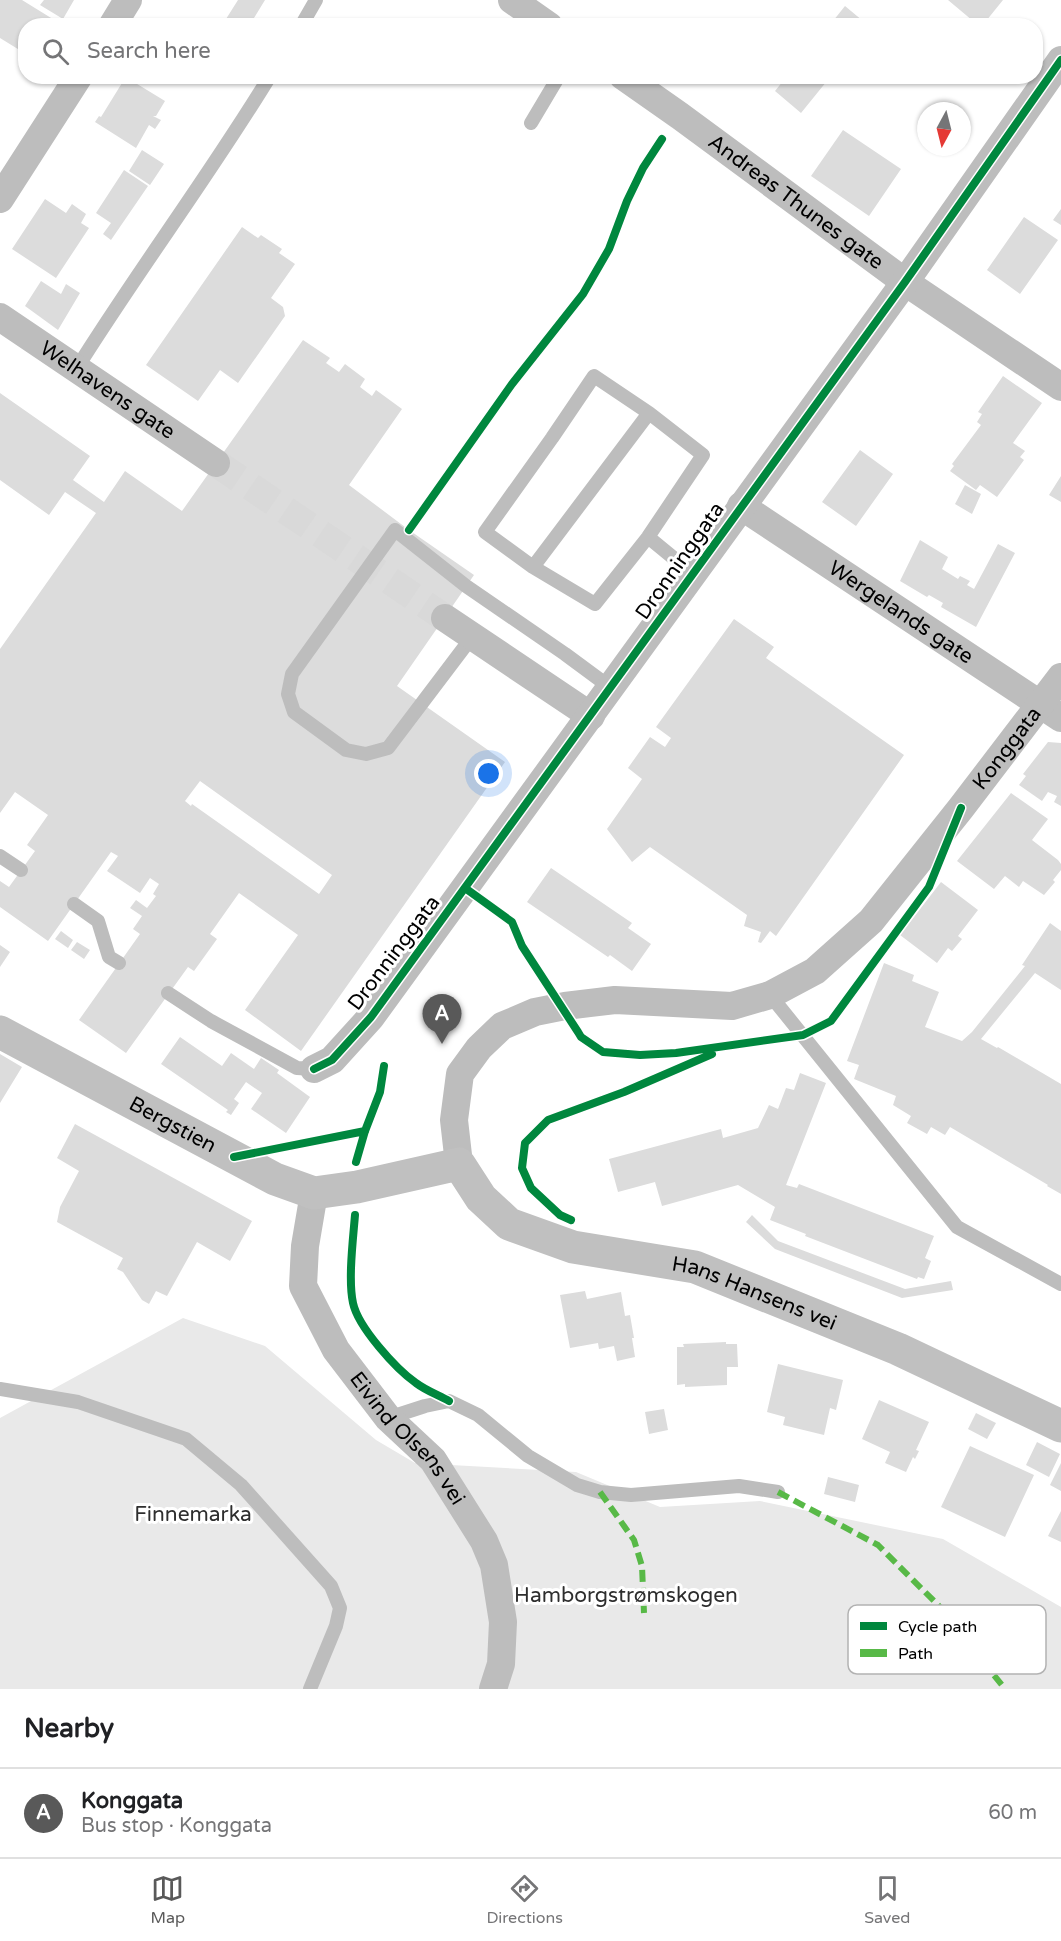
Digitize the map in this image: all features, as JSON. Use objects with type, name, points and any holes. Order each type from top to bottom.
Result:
[{"type":"main road","name":"Bergstien","points":[[0,1032],[275,1179],[314,1193],[357,1187],[459,1164]]},
{"type":"main road","name":"Hans Hansens vei","points":[[459,1164],[481,1198],[508,1224],[573,1247],[695,1267],[898,1348],[1061,1426]]},
{"type":"street","points":[[117,18],[129,0]]},
{"type":"street","points":[[512,0],[538,18]]},
{"type":"street","name":"Dronninggata","points":[[314,1069],[332,1060],[371,1017],[905,282],[1061,60]]},
{"type":"street","points":[[0,199],[74,84]]},
{"type":"street","name":"Andreas Thunes gate","points":[[634,84],[905,282],[1061,387]]},
{"type":"street","name":"Welhavens gate","points":[[0,317],[216,463]]},
{"type":"street","name":"Wergelands gate","points":[[741,506],[1051,711]]},
{"type":"street","points":[[445,618],[591,716]]},
{"type":"street","name":"Konggata","points":[[459,1164],[454,1120],[460,1074],[479,1048],[502,1026],[535,1012],[615,1000],[732,1006],[771,995],[815,971],[871,921],[1051,711],[1061,677]]},
{"type":"street","name":"Eivind Olsens vei","points":[[314,1193],[305,1246],[303,1286],[336,1350],[388,1418],[433,1460],[484,1541],[494,1565],[503,1622],[501,1664],[493,1689]]},
{"type":"lane","points":[[306,18],[316,0]]},
{"type":"lane","points":[[77,368],[99,332],[233,137],[265,84]]},
{"type":"lane","points":[[531,123],[553,84]]},
{"type":"lane","points":[[594,376],[649,413],[703,455],[648,537],[595,604],[533,567],[485,532],[594,376]]},
{"type":"lane","points":[[533,567],[649,413]]},
{"type":"lane","points":[[472,637],[387,748],[366,754],[346,750],[294,712],[288,694],[292,674],[395,530],[466,586],[611,688]]},
{"type":"lane","points":[[648,537],[693,574]]},
{"type":"lane","points":[[0,856],[21,870]]},
{"type":"lane","points":[[74,904],[98,921],[109,957],[119,963]]},
{"type":"lane","points":[[168,993],[211,1021],[297,1068],[314,1069]]},
{"type":"lane","points":[[771,995],[957,1227],[1061,1284]]},
{"type":"lane","points":[[0,1389],[78,1402],[186,1439],[241,1485],[331,1586],[340,1608],[336,1626],[310,1689]]},
{"type":"lane","points":[[388,1418],[449,1401],[478,1415],[528,1456],[577,1485],[600,1492],[631,1495],[739,1486],[778,1492]]},
{"type":"green space","name":"Finnemarka","points":[[183,1318],[265,1346],[376,1440],[415,1463],[576,1472],[660,1507],[760,1501],[943,1539],[1061,1607],[1061,1689],[0,1689],[0,1418]]},
{"type":"building","points":[[0,0],[22,0],[51,18],[18,18],[18,49],[0,38]]},
{"type":"building","points":[[44,0],[74,0],[64,18],[40,5]]},
{"type":"building","points":[[238,0],[265,0],[254,18],[227,18]]},
{"type":"building","points":[[948,0],[1003,0],[988,18],[969,18]]},
{"type":"building","points":[[845,6],[859,18],[835,18]]},
{"type":"building","points":[[121,84],[137,84],[165,101],[156,116],[153,116],[161,120],[155,129],[149,125],[136,148],[95,122],[99,116],[101,117]]},
{"type":"building","points":[[781,84],[825,84],[801,113],[775,91]]},
{"type":"building","points":[[843,130],[901,169],[869,216],[811,176]]},
{"type":"building","points":[[142,150],[164,164],[150,185],[129,171]]},
{"type":"building","points":[[124,170],[148,186],[111,240],[103,234],[111,223],[96,213]]},
{"type":"building","points":[[45,199],[66,213],[72,204],[86,214],[81,223],[89,228],[56,278],[12,249]]},
{"type":"building","points":[[1061,209],[1061,225],[1053,220]]},
{"type":"building","points":[[1024,217],[1058,240],[1020,294],[987,270]]},
{"type":"building","points":[[242,227],[258,238],[261,235],[282,249],[279,253],[295,264],[271,298],[283,307],[285,316],[238,383],[220,370],[198,401],[146,365]]},
{"type":"building","points":[[41,281],[61,294],[66,284],[80,293],[58,330],[25,306]]},
{"type":"building","points":[[303,340],[330,358],[326,363],[339,372],[345,364],[365,379],[360,387],[372,396],[376,390],[402,409],[349,485],[474,575],[397,686],[505,762],[301,1051],[245,1010],[298,935],[239,893],[210,934],[217,939],[194,971],[188,967],[126,1053],[79,1020],[140,934],[133,929],[142,916],[130,908],[136,900],[147,908],[156,896],[153,894],[159,884],[150,878],[140,893],[107,871],[118,856],[111,852],[48,941],[0,907],[0,881],[9,887],[35,851],[27,845],[48,815],[15,792],[0,813],[0,649],[96,513],[65,492],[49,515],[0,480],[0,393],[90,456],[73,480],[104,502],[125,471],[182,511]],"holes":[[[200,781],[332,875],[319,894],[185,801]]]},
{"type":"building","points":[[1003,376],[1042,403],[1013,443],[1025,451],[1020,457],[1024,460],[997,497],[980,485],[976,490],[950,471],[954,466],[952,464],[981,425],[977,422],[982,414],[978,412]]},
{"type":"building","points":[[860,450],[893,474],[856,526],[822,502]]},
{"type":"building","points":[[1061,476],[1061,502],[1049,495]]},
{"type":"building","points":[[965,485],[981,494],[972,514],[955,504]]},
{"type":"building","points":[[920,540],[948,557],[942,569],[958,579],[960,576],[970,581],[967,585],[974,589],[998,544],[1015,553],[976,627],[941,607],[943,603],[929,595],[927,597],[900,581]]},
{"type":"building","points":[[734,619],[774,647],[766,658],[904,755],[776,936],[770,931],[761,943],[758,942],[761,932],[744,926],[747,915],[650,847],[632,862],[607,829],[642,779],[628,768],[650,737],[665,747],[671,738],[656,727]]},
{"type":"building","points":[[1048,742],[1061,743],[1061,806],[1054,802],[1057,796],[1048,792],[1042,801],[1019,785],[1026,776],[1023,774]]},
{"type":"building","points":[[1011,793],[1048,819],[1032,840],[1058,860],[1061,870],[1044,895],[1023,881],[1019,887],[1005,876],[994,889],[957,861]]},
{"type":"building","points":[[551,868],[632,923],[628,928],[651,944],[632,971],[527,902]]},
{"type":"building","points":[[941,882],[978,910],[958,936],[962,939],[952,951],[948,948],[937,963],[900,935]]},
{"type":"building","points":[[1050,923],[1061,931],[1061,990],[1035,973],[981,1039],[1061,1084],[1061,1194],[950,1127],[945,1135],[931,1127],[927,1134],[907,1123],[911,1116],[893,1105],[896,1096],[854,1079],[859,1065],[847,1061],[884,963],[914,975],[912,981],[939,992],[925,1027],[962,1041],[972,1032],[1025,966],[1022,965]]},
{"type":"building","points":[[61,931],[73,940],[68,948],[55,939]]},
{"type":"building","points":[[77,942],[90,950],[84,959],[71,950]]},
{"type":"building","points":[[0,945],[10,952],[0,967]]},
{"type":"building","points":[[180,1037],[222,1066],[231,1053],[254,1069],[261,1058],[279,1070],[277,1073],[310,1097],[286,1133],[251,1109],[262,1093],[246,1082],[234,1099],[239,1103],[231,1115],[226,1112],[228,1110],[161,1064]]},
{"type":"building","points":[[0,1054],[22,1067],[0,1103]]},
{"type":"building","points":[[800,1073],[826,1083],[786,1185],[797,1188],[799,1184],[934,1236],[925,1258],[931,1261],[924,1279],[918,1277],[917,1279],[805,1236],[806,1234],[770,1220],[775,1207],[738,1185],[662,1206],[655,1182],[618,1192],[609,1159],[721,1129],[723,1138],[758,1128],[769,1105],[778,1109],[786,1088],[794,1090]]},
{"type":"building","points":[[75,1124],[252,1221],[230,1261],[197,1242],[167,1296],[156,1291],[149,1304],[142,1300],[123,1272],[117,1269],[123,1258],[57,1222],[60,1207],[79,1171],[57,1158]]},
{"type":"building","points":[[752,1215],[778,1241],[905,1289],[951,1281],[953,1290],[902,1298],[775,1249],[746,1222]]},
{"type":"building","points":[[585,1291],[587,1299],[621,1292],[625,1316],[630,1315],[635,1357],[617,1361],[614,1346],[599,1349],[598,1343],[570,1348],[560,1295]]},
{"type":"building","points":[[726,1342],[726,1344],[737,1344],[738,1367],[727,1367],[727,1385],[685,1387],[685,1384],[677,1385],[677,1347],[684,1347],[683,1344]]},
{"type":"building","points":[[778,1364],[843,1380],[836,1410],[830,1408],[824,1435],[783,1425],[785,1417],[767,1412]]},
{"type":"building","points":[[879,1400],[929,1422],[916,1450],[919,1451],[915,1459],[913,1457],[906,1472],[885,1463],[890,1452],[862,1439]]},
{"type":"building","points":[[664,1409],[668,1430],[649,1434],[645,1412]]},
{"type":"building","points":[[976,1413],[996,1423],[987,1439],[968,1429]]},
{"type":"building","points":[[1037,1442],[1060,1454],[1049,1477],[1026,1465]]},
{"type":"building","points":[[970,1446],[1034,1475],[1005,1537],[941,1507]]},
{"type":"building","points":[[1061,1463],[1061,1491],[1050,1485]]},
{"type":"building","points":[[828,1477],[859,1485],[855,1502],[824,1494]]},
{"type":"building","points":[[1061,1511],[1061,1542],[1048,1536]]},
{"type":"tunnel","points":[[216,463],[445,618]]},
{"type":"marked path","points":[[600,1492],[634,1540],[642,1566],[644,1613]]},
{"type":"marked path","points":[[778,1492],[878,1545],[938,1605]]},
{"type":"marked path","points":[[993,1674],[1005,1689]]},
{"type":"cycle path","points":[[314,1069],[332,1060],[371,1017],[905,282],[1061,60]]},
{"type":"cycle path","points":[[409,530],[512,384],[583,294],[609,249],[627,201],[643,168],[662,139]]},
{"type":"cycle path","points":[[465,888],[512,922],[522,946],[581,1037],[603,1052],[640,1055],[676,1053],[803,1035],[831,1021],[929,887],[961,808]]},
{"type":"cycle path","points":[[571,1220],[560,1215],[531,1188],[522,1168],[525,1143],[548,1120],[624,1092],[712,1054]]},
{"type":"cycle path","points":[[356,1162],[380,1092],[384,1066]]},
{"type":"cycle path","points":[[234,1157],[365,1131]]},
{"type":"cycle path","points":[[355,1215],[351,1283],[356,1313],[379,1347],[398,1368],[420,1386],[449,1401]]},
{"type":"place","name":"Konggata","points":[[442,1044]]},
{"type":"park label","name":"Hamborgstrømskogen","points":[[626,1595]]}]
